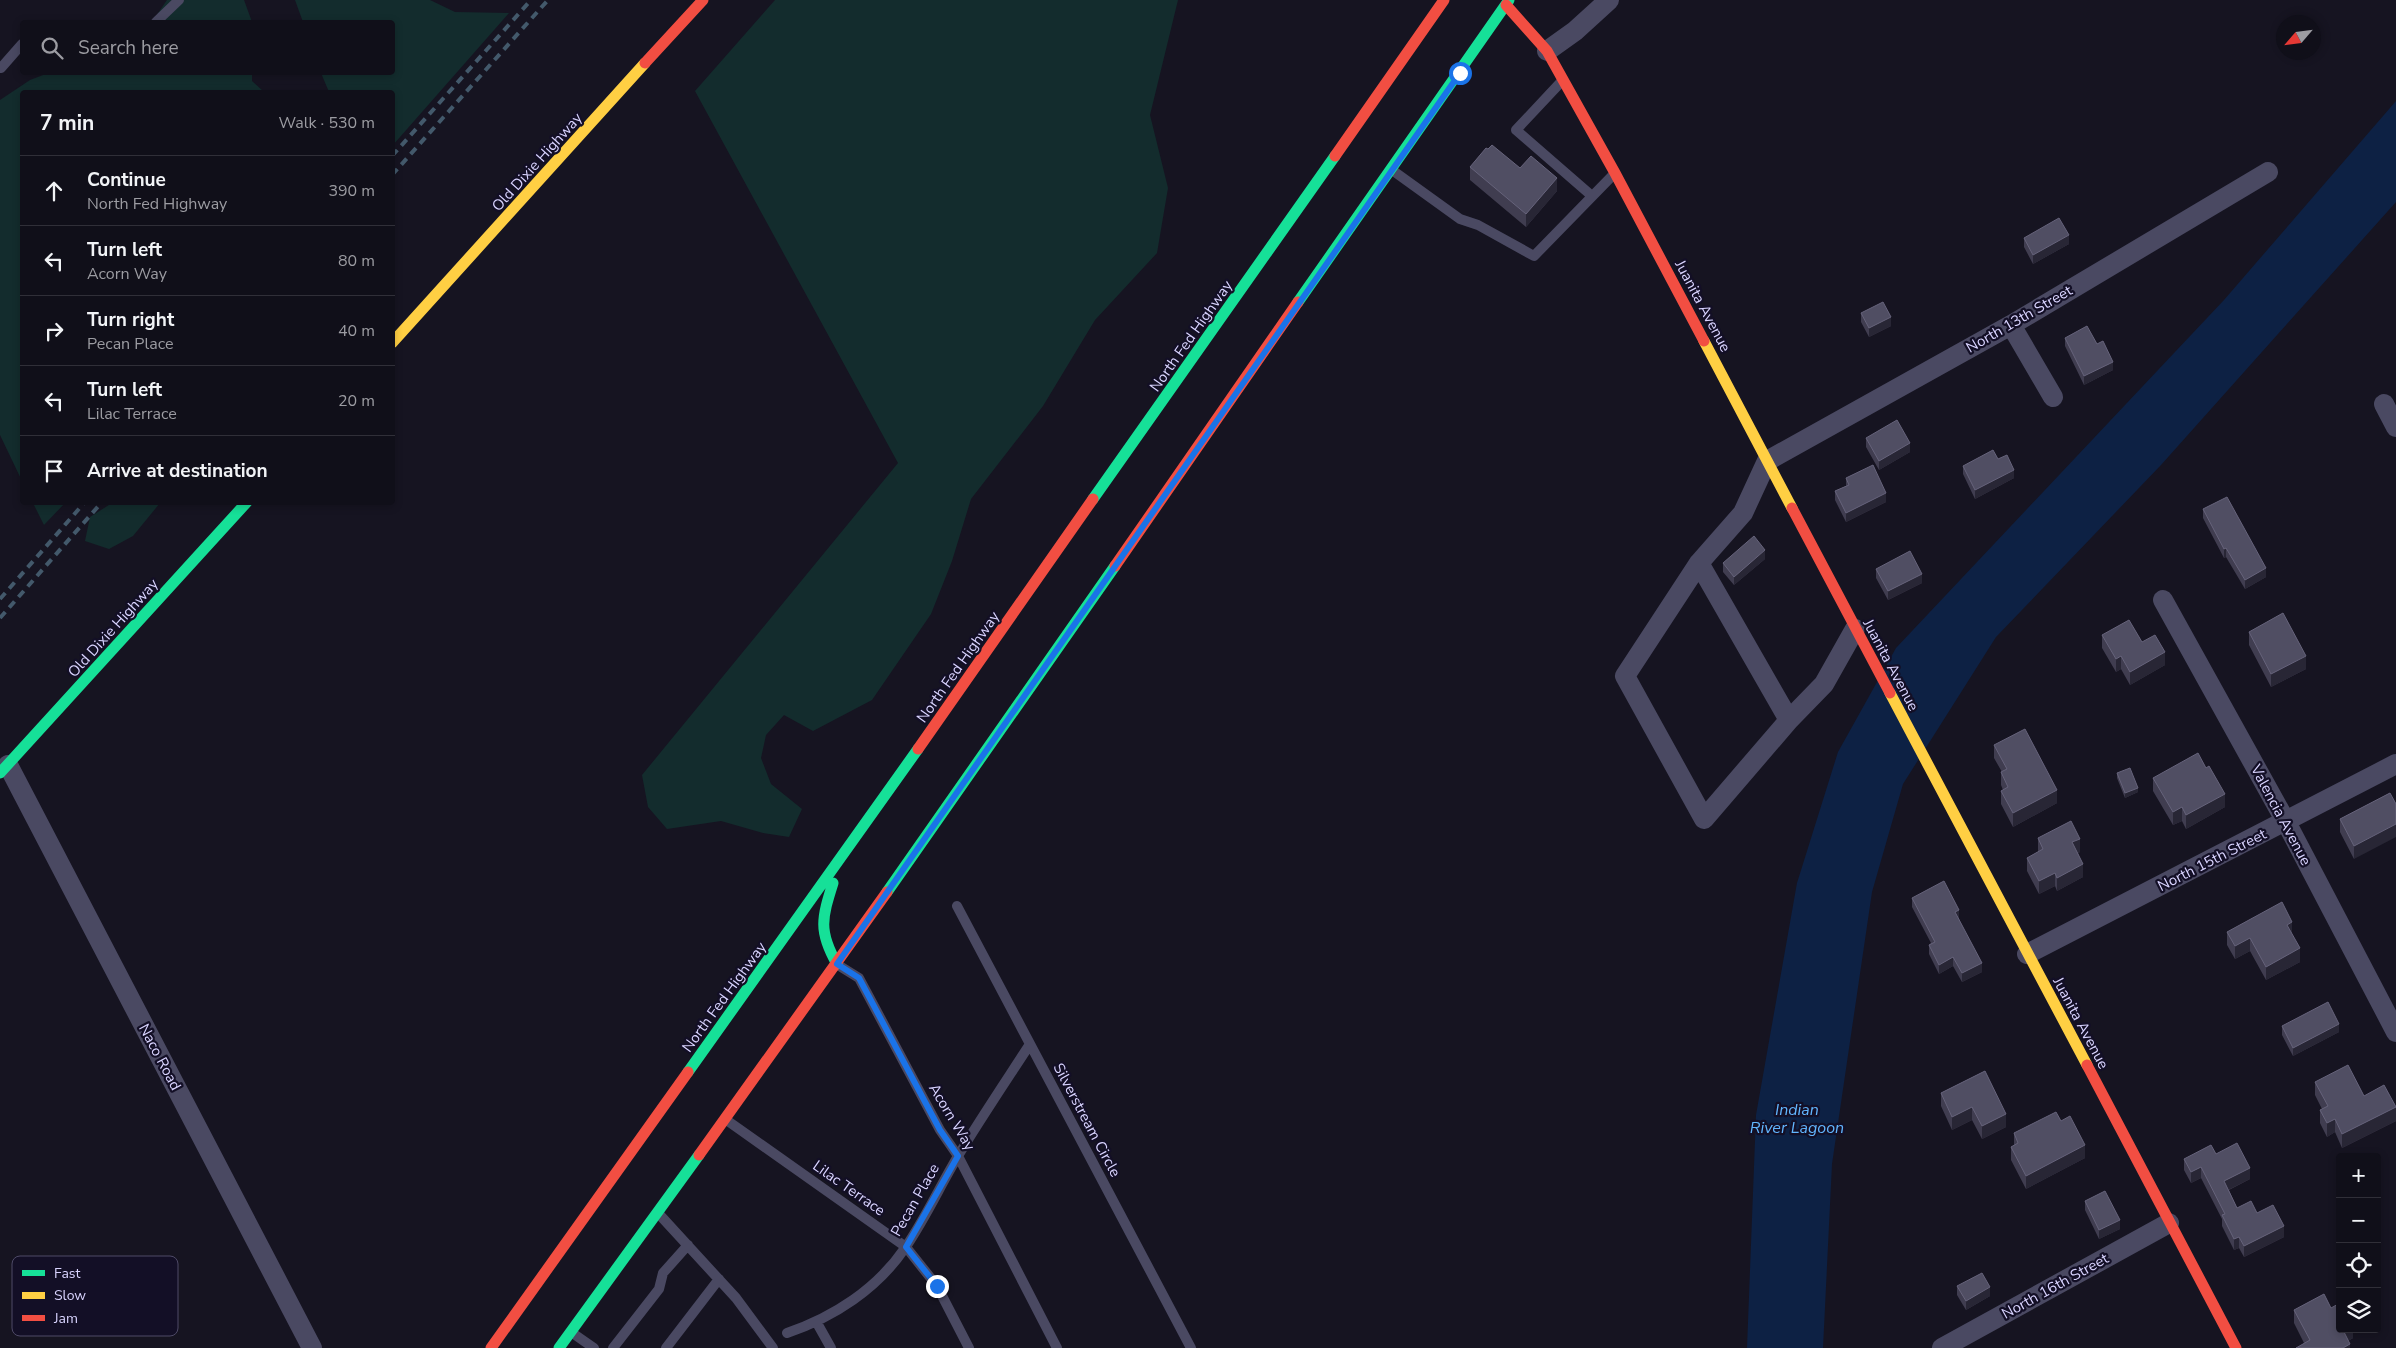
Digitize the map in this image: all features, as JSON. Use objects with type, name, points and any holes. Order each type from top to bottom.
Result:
[{"type":"main road","name":"Old Dixie Highway","points":[[395,340],[703,0]]},
{"type":"main road","name":"North Fed Highway","points":[[491,1348],[839,862],[1444,0]]},
{"type":"main road","points":[[559,1348],[837,964],[1392,170],[1505,2]]},
{"type":"main road","name":"Juanita Avenue","points":[[1505,2],[1547,51],[1615,173],[2236,1348]]},
{"type":"main road","name":"Old Dixie Highway","points":[[4,769],[244,505]]},
{"type":"main road","points":[[837,964],[824,941],[822,921],[839,862]]},
{"type":"street","points":[[1547,51],[1575,31],[1609,0]]},
{"type":"street","name":"North 13th Street","points":[[1767,461],[2012,325],[2268,172]]},
{"type":"street","points":[[2012,325],[2053,397]]},
{"type":"street","points":[[2384,404],[2396,427]]},
{"type":"street","points":[[1767,461],[1743,513],[1699,563],[1625,676],[1704,818],[1789,720],[1824,684],[1855,629]]},
{"type":"street","points":[[1699,563],[1789,720]]},
{"type":"street","name":"Valencia Avenue","points":[[2163,600],[2286,822],[2396,1032]]},
{"type":"street","name":"North 15th Street","points":[[2027,954],[2396,764]]},
{"type":"street","name":"Naco Road","points":[[4,769],[312,1348]]},
{"type":"street","name":"North 16th Street","points":[[1942,1348],[2169,1223]]},
{"type":"lane","points":[[158,20],[179,0]]},
{"type":"lane","points":[[1,68],[20,46]]},
{"type":"lane","points":[[1564,80],[1516,130],[1592,196]]},
{"type":"lane","points":[[1392,170],[1460,219],[1478,225],[1534,256],[1615,173]]},
{"type":"lane","name":"Silverstream Circle","points":[[957,906],[1191,1348]]},
{"type":"lane","name":"Acorn Way","points":[[837,964],[859,978],[940,1130],[958,1156],[1057,1348]]},
{"type":"lane","name":"Pecan Place","points":[[787,1333],[817,1323],[869,1287],[888,1270],[906,1247],[958,1156],[1030,1044]]},
{"type":"lane","name":"Lilac Terrace","points":[[725,1118],[906,1247],[937,1286],[969,1348]]},
{"type":"lane","points":[[657,1212],[719,1278],[773,1348]]},
{"type":"lane","points":[[613,1348],[658,1289],[663,1273],[688,1245]]},
{"type":"lane","points":[[666,1348],[719,1278]]},
{"type":"lane","points":[[817,1323],[831,1348]]},
{"type":"lane","points":[[570,1332],[594,1348]]},
{"type":"green space","points":[[167,0],[244,0],[251,20],[153,20]]},
{"type":"green space","points":[[295,0],[430,0],[455,12],[509,13],[395,143],[395,90],[328,90],[322,75],[395,75],[395,20],[302,20]]},
{"type":"green space","points":[[775,0],[1178,0],[1150,115],[1168,188],[1157,253],[1095,320],[1043,406],[971,499],[952,561],[931,614],[872,700],[813,731],[784,715],[766,735],[761,758],[771,784],[802,809],[789,837],[763,833],[721,821],[667,829],[648,807],[642,775],[898,463],[695,91]]},
{"type":"green space","points":[[43,75],[252,75],[252,81],[262,90],[20,90],[20,477],[0,435],[0,100],[30,80]]},
{"type":"green space","points":[[34,505],[63,505],[44,525]]},
{"type":"green space","points":[[109,505],[158,505],[133,536],[109,549],[85,541],[90,517]]},
{"type":"water","name":"Indian River Lagoon","points":[[2396,101],[2396,202],[2161,465],[1996,637],[1903,784],[1872,892],[1832,1164],[1823,1348],[1747,1348],[1756,1115],[1797,883],[1838,752],[1896,648],[2224,300]]},
{"type":"building","points":[[1492,145],[1520,168],[1531,156],[1557,178],[1526,214],[1470,167],[1486,148],[1488,149]]},
{"type":"building","points":[[2059,218],[2069,235],[2033,255],[2024,238]]},
{"type":"building","points":[[1883,302],[1891,317],[1869,328],[1861,313]]},
{"type":"building","points":[[2087,326],[2097,344],[2103,341],[2113,362],[2084,376],[2065,338]]},
{"type":"building","points":[[1897,420],[1910,443],[1879,461],[1866,438]]},
{"type":"building","points":[[1993,450],[1998,459],[2007,455],[2014,470],[1975,490],[1963,466]]},
{"type":"building","points":[[1873,465],[1886,493],[1846,513],[1835,491],[1849,485],[1846,478]]},
{"type":"building","points":[[2227,497],[2266,568],[2245,580],[2226,548],[2224,549],[2203,509]]},
{"type":"building","points":[[1754,536],[1765,550],[1734,577],[1723,563]]},
{"type":"building","points":[[1910,551],[1922,574],[1888,591],[1876,569]]},
{"type":"building","points":[[2283,613],[2306,656],[2271,674],[2249,632]]},
{"type":"building","points":[[2129,620],[2142,642],[2155,635],[2165,652],[2130,672],[2121,656],[2116,659],[2102,635]]},
{"type":"building","points":[[2025,729],[2057,790],[2013,813],[2001,791],[2008,787],[2001,772],[2007,769],[1994,745]]},
{"type":"building","points":[[2198,753],[2206,768],[2209,766],[2225,794],[2186,815],[2182,807],[2173,812],[2153,778]]},
{"type":"building","points":[[2130,768],[2138,788],[2125,793],[2117,773]]},
{"type":"building","points":[[2390,793],[2396,804],[2396,824],[2354,846],[2340,819]]},
{"type":"building","points":[[2071,821],[2080,839],[2072,842],[2083,864],[2057,878],[2055,873],[2039,881],[2027,858],[2043,849],[2038,838]]},
{"type":"building","points":[[1944,881],[1959,910],[1955,912],[1982,963],[1962,973],[1953,957],[1939,965],[1929,945],[1935,942],[1912,898]]},
{"type":"building","points":[[2282,902],[2292,922],[2287,925],[2300,948],[2266,967],[2250,938],[2235,946],[2227,932]]},
{"type":"building","points":[[2328,1002],[2339,1024],[2293,1048],[2282,1026]]},
{"type":"building","points":[[2348,1065],[2364,1096],[2384,1085],[2396,1107],[2342,1134],[2335,1119],[2327,1123],[2320,1110],[2328,1106],[2315,1082]]},
{"type":"building","points":[[1985,1071],[2006,1114],[1982,1126],[1972,1107],[1952,1117],[1941,1093]]},
{"type":"building","points":[[2056,1112],[2061,1121],[2070,1116],[2085,1145],[2026,1176],[2011,1147],[2018,1143],[2014,1133]]},
{"type":"building","points":[[2237,1143],[2250,1168],[2224,1181],[2237,1208],[2251,1201],[2257,1213],[2273,1205],[2284,1226],[2244,1246],[2239,1237],[2234,1239],[2222,1215],[2225,1214],[2201,1167],[2191,1172],[2184,1159],[2211,1145],[2216,1154]]},
{"type":"building","points":[[2105,1191],[2120,1220],[2099,1230],[2085,1201]]},
{"type":"building","points":[[1982,1273],[1990,1287],[1966,1301],[1957,1286]]},
{"type":"building","points":[[2324,1294],[2331,1308],[2336,1305],[2336,1333],[2344,1333],[2350,1344],[2343,1348],[2296,1348],[2310,1340],[2294,1310]]},
{"type":"railway","points":[[395,153],[531,0]]},
{"type":"railway","points":[[395,172],[548,0]]},
{"type":"railway","points":[[0,599],[82,505]]},
{"type":"railway","points":[[0,618],[99,505]]},
{"type":"traffic: fast","points":[[1298,302],[1509,0]]},
{"type":"traffic: fast","points":[[1093,499],[1335,156]]},
{"type":"traffic: fast","points":[[0,773],[244,505]]},
{"type":"traffic: fast","points":[[887,892],[1115,566]]},
{"type":"traffic: fast","points":[[688,1072],[918,749]]},
{"type":"traffic: fast","points":[[833,883],[824,915],[824,933],[837,964]]},
{"type":"traffic: fast","points":[[559,1348],[699,1155]]},
{"type":"traffic: slow","points":[[395,340],[645,63]]},
{"type":"traffic: slow","points":[[1704,341],[1792,508]]},
{"type":"traffic: slow","points":[[1890,693],[2087,1065]]},
{"type":"traffic: jam","points":[[645,63],[703,0]]},
{"type":"traffic: jam","points":[[1335,156],[1444,0]]},
{"type":"traffic: jam","points":[[1506,5],[1547,51],[1615,173],[1704,341]]},
{"type":"traffic: jam","points":[[1115,566],[1298,302]]},
{"type":"traffic: jam","points":[[918,749],[1093,499]]},
{"type":"traffic: jam","points":[[1792,508],[1890,693]]},
{"type":"traffic: jam","points":[[699,1155],[887,892]]},
{"type":"traffic: jam","points":[[2087,1065],[2236,1348]]},
{"type":"traffic: jam","points":[[491,1348],[688,1072]]},
{"type":"route","points":[[937,1286],[906,1247],[958,1156],[940,1130],[859,978],[837,964],[1460,73]]}]
